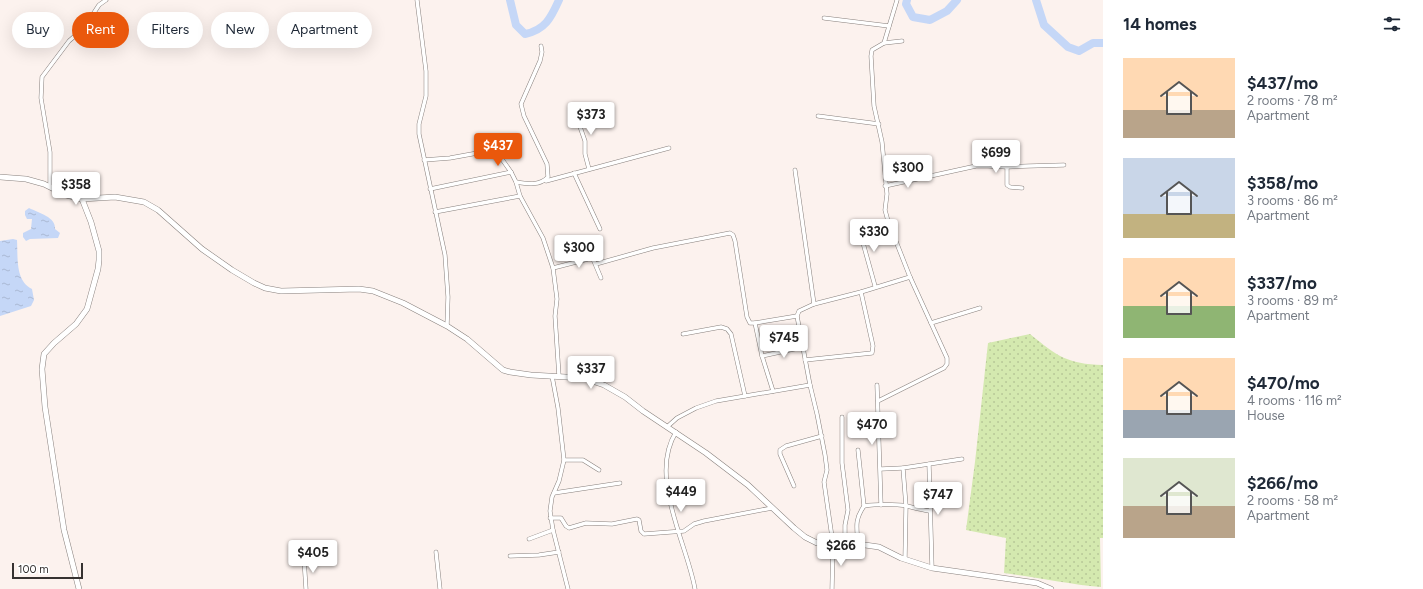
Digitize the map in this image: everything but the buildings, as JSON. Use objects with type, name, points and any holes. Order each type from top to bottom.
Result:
[{"type":"street","points":[[50,187],[50,152],[41,98],[42,77],[69,41],[84,28],[99,5],[106,0]]},
{"type":"street","points":[[417,0],[426,71],[426,96],[419,124],[419,134],[444,255],[448,297],[447,326]]},
{"type":"street","points":[[884,43],[897,0]]},
{"type":"street","points":[[824,18],[889,26]]},
{"type":"street","points":[[878,401],[944,368],[947,364],[947,358],[910,277],[888,222],[885,210],[887,194],[885,186],[882,142],[874,106],[870,56],[872,50],[884,43],[902,42]]},
{"type":"street","points":[[541,46],[542,52],[540,61],[521,104],[524,116],[546,164],[548,177],[544,181]]},
{"type":"street","points":[[573,107],[585,141],[589,169]]},
{"type":"street","points":[[818,116],[879,124]]},
{"type":"street","points":[[516,182],[530,184],[544,181],[669,148]]},
{"type":"street","points":[[424,160],[450,158],[494,150],[511,172],[520,196],[543,238],[553,268],[557,299],[555,316],[560,376]]},
{"type":"street","points":[[885,186],[976,166],[1007,167],[1064,165]]},
{"type":"street","points":[[1007,167],[1007,185],[1010,187],[1022,188]]},
{"type":"street","points":[[796,170],[814,304]]},
{"type":"street","points":[[430,189],[511,172]]},
{"type":"street","points":[[574,173],[600,229]]},
{"type":"street","points":[[0,177],[19,178],[41,183],[66,195],[82,199],[115,197],[134,199],[151,205],[202,249],[246,279],[264,288],[281,291],[359,289],[373,291],[447,326],[467,339],[503,370],[510,372],[583,378],[604,385],[625,397],[706,453],[742,481],[805,537],[817,543],[858,544],[879,547],[905,559],[932,568],[1037,583],[1050,589]]},
{"type":"street","points":[[435,212],[520,196]]},
{"type":"street","points":[[79,589],[64,530],[45,407],[43,360],[44,354],[48,349],[76,324],[87,309],[99,260],[91,222],[82,199]]},
{"type":"street","points":[[858,225],[875,286]]},
{"type":"street","points":[[596,264],[652,248],[730,233],[733,235],[735,241],[747,317],[750,323],[797,316]]},
{"type":"street","points":[[553,268],[593,259],[601,278]]},
{"type":"street","points":[[832,589],[833,544],[824,482],[826,470],[822,436],[810,385],[797,316],[799,311],[814,304],[910,277]]},
{"type":"street","points":[[805,360],[872,353],[873,346],[861,292]]},
{"type":"street","points":[[931,323],[980,308]]},
{"type":"street","points":[[755,323],[762,356],[773,391]]},
{"type":"street","points":[[683,334],[722,327],[727,329],[731,334],[745,396]]},
{"type":"street","points":[[762,356],[803,347]]},
{"type":"street","points":[[552,376],[558,408],[564,460],[551,502],[550,518],[568,589]]},
{"type":"street","points":[[667,427],[677,418],[696,408],[716,401],[810,385]]},
{"type":"street","points":[[877,385],[881,469],[881,506]]},
{"type":"street","points":[[842,417],[842,463],[848,510],[845,525],[846,544]]},
{"type":"street","points":[[676,432],[671,440],[666,460],[666,469],[671,506],[678,531],[686,551],[696,589]]},
{"type":"street","points":[[794,486],[780,454],[780,450],[786,446],[822,436]]},
{"type":"street","points":[[858,450],[864,506],[857,520],[858,544]]},
{"type":"street","points":[[881,469],[904,468],[962,459]]},
{"type":"street","points":[[564,460],[583,460],[599,470]]},
{"type":"street","points":[[929,464],[932,568]]},
{"type":"street","points":[[904,468],[906,506],[905,559]]},
{"type":"street","points":[[554,493],[620,483]]},
{"type":"street","points":[[864,506],[906,506],[914,509],[930,511]]},
{"type":"street","points":[[550,518],[561,518],[569,528],[586,523],[612,524],[637,519],[639,520],[641,531],[644,534],[684,531],[694,524],[704,521],[773,508]]},
{"type":"street","points":[[529,538],[553,530]]},
{"type":"street","points":[[436,552],[440,589]]},
{"type":"street","points":[[510,556],[539,555],[559,552]]},
{"type":"street","points":[[304,559],[306,589]]},
{"type":"green space","points":[[1030,334],[1055,353],[1071,361],[1103,365],[1103,538],[1100,538],[1101,587],[1004,573],[1006,538],[966,530],[988,343]]},
{"type":"water","points":[[29,208],[50,218],[53,221],[55,229],[60,233],[58,238],[30,239],[26,241],[23,237],[23,233],[31,229],[32,219],[27,219],[25,215],[25,211]]},
{"type":"water","points":[[13,239],[17,240],[18,268],[20,274],[27,285],[32,289],[34,300],[31,306],[0,316],[0,241]]},
{"type":"waterway","points":[[510,0],[516,25],[525,34],[538,30],[550,18],[559,0]]},
{"type":"waterway","points":[[907,0],[906,4],[913,17],[930,20],[947,11],[957,0]]},
{"type":"waterway","points":[[1036,0],[1044,25],[1068,47],[1079,51],[1093,43],[1103,43]]}]
